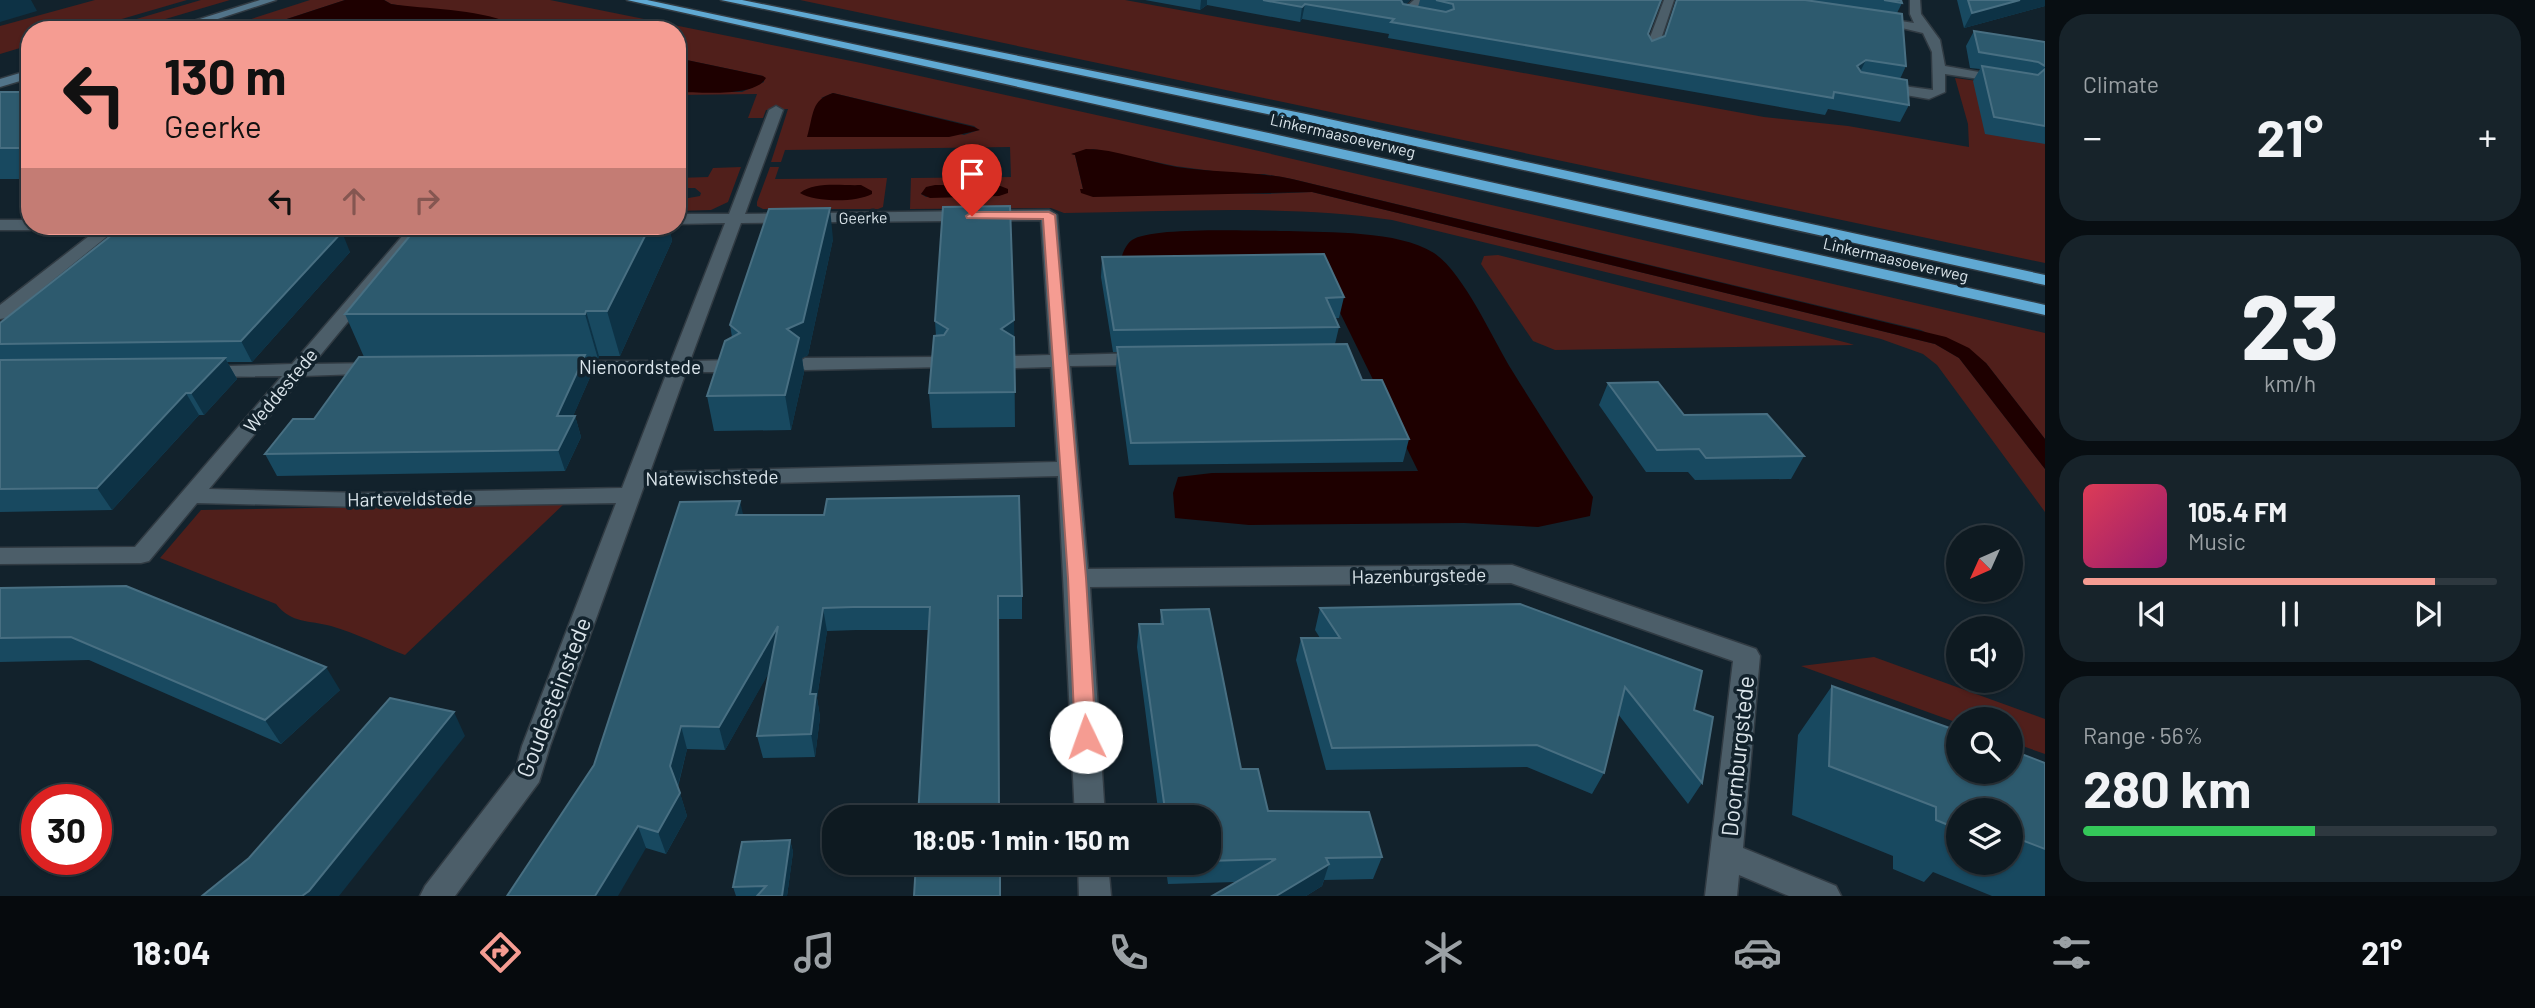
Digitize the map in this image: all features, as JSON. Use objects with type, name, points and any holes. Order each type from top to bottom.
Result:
[{"type":"highway","name":"Linkermaasoeverweg","points":[[632,0],[1287,141],[2045,310]]},
{"type":"highway","name":"Linkermaasoeverweg","points":[[726,0],[1306,118],[2045,280]]},
{"type":"main road","points":[[201,21],[271,0]]},
{"type":"main road","points":[[0,73],[21,68]]},
{"type":"main road","points":[[0,83],[21,77]]},
{"type":"street","points":[[1420,0],[1404,15],[1430,19]]},
{"type":"street","points":[[1651,51],[1669,0]]},
{"type":"street","points":[[1870,85],[1929,94],[1939,92],[1939,69],[1934,40],[1921,27],[1914,10],[1915,0]]},
{"type":"street","points":[[1868,19],[1921,27]]},
{"type":"street","points":[[1939,69],[2016,82]]},
{"type":"street","name":"Natewischstede","points":[[776,110],[681,365],[632,487],[1069,469]]},
{"type":"street","name":"Geerke","points":[[686,219],[1049,215],[1060,360]]},
{"type":"street","points":[[0,225],[21,225]]},
{"type":"street","points":[[0,314],[101,235]]},
{"type":"street","name":"Weddestede","points":[[0,556],[141,555],[411,235]]},
{"type":"street","points":[[1014,362],[1156,359]]},
{"type":"street","points":[[1060,360],[1077,578],[1089,805]]},
{"type":"street","points":[[805,364],[936,363]]},
{"type":"street","name":"Nienoordstede","points":[[543,367],[734,366]]},
{"type":"street","points":[[180,371],[392,369]]},
{"type":"street","name":"Harteveldstede","points":[[192,496],[363,500],[632,487]]},
{"type":"street","name":"Goudesteinstede","points":[[436,896],[529,773],[536,746],[632,487]]},
{"type":"street","name":"Hazenburgstede","points":[[1077,578],[1512,574],[1747,656]]},
{"type":"street","name":"Doornburgstede","points":[[1721,896],[1747,656]]},
{"type":"street","name":"Doornburgstede","points":[[1727,856],[1825,896]]},
{"type":"street","points":[[1094,875],[1095,896]]},
{"type":"shaded area","points":[[95,0],[187,0],[115,21],[21,21],[21,48],[0,54],[0,26]]},
{"type":"shaded area","points":[[201,0],[230,0],[159,21],[130,21]]},
{"type":"shaded area","points":[[310,0],[345,0],[281,21],[245,21]]},
{"type":"shaded area","points":[[345,0],[384,0],[391,4],[459,11],[503,21],[281,21]]},
{"type":"shaded area","points":[[384,0],[550,0],[654,21],[489,21],[391,4]]},
{"type":"shaded area","points":[[800,0],[1125,0],[1764,117],[1848,126],[1969,147],[1968,124],[1955,78],[2008,85],[2045,100],[2045,263]]},
{"type":"shaded area","points":[[686,28],[861,63],[1237,146],[2045,333],[2045,439],[1986,363],[1921,330],[1292,179],[1175,166],[1093,149],[1072,154],[1075,155],[1083,189],[1264,194],[1312,192],[1935,344],[1959,358],[2045,469],[2045,512],[1937,365],[1923,354],[1881,339],[1392,220],[1269,210],[1064,213],[1051,208],[910,209],[911,178],[1011,177],[1010,147],[785,150],[781,162],[771,162],[788,109],[766,110],[763,118],[748,118],[757,94],[686,95],[686,92],[742,92],[764,82],[763,76],[686,60]],"holes":[[[833,93],[974,126],[979,130],[964,135],[821,98]],[[930,186],[1008,189],[1001,195],[926,197],[921,194]]]},
{"type":"shaded area","points":[[686,60],[766,78],[751,89],[686,92]]},
{"type":"shaded area","points":[[833,93],[980,130],[949,137],[807,137],[817,104]]},
{"type":"shaded area","points":[[1086,149],[1109,151],[1177,167],[1292,179],[1946,337],[1969,348],[1986,363],[2045,439],[2045,469],[1959,358],[1935,344],[1312,192],[1093,197],[1081,193],[1080,189],[1083,189],[1075,155],[1071,154]]},
{"type":"shaded area","points":[[741,167],[728,202],[711,210],[686,211],[686,198],[700,196],[701,193],[695,188],[686,188],[686,178],[708,177],[713,168]]},
{"type":"shaded area","points":[[770,167],[779,167],[775,179],[887,178],[883,207],[763,209],[757,206],[757,202]]},
{"type":"shaded area","points":[[821,185],[861,185],[872,191],[872,194],[856,199],[835,200],[800,193]]},
{"type":"shaded area","points":[[998,185],[1008,189],[1008,193],[999,196],[930,198],[921,194],[926,187]]},
{"type":"shaded area","points":[[1182,231],[1288,231],[1383,236],[1419,246],[1434,253],[1445,263],[1467,291],[1513,372],[1593,497],[1590,516],[1538,527],[1464,523],[1249,525],[1175,518],[1173,493],[1178,477],[1212,473],[1418,471],[1318,268],[1119,269],[1126,246],[1132,240],[1143,236]]},
{"type":"shaded area","points":[[1498,255],[1854,345],[1555,350],[1533,341],[1481,264],[1484,256]]},
{"type":"shaded area","points":[[565,503],[405,655],[340,629],[295,618],[276,604],[160,558],[201,510]]},
{"type":"shaded area","points":[[1874,657],[1946,683],[1946,693],[1973,693],[2012,707],[1946,707],[1946,719],[1801,666]]},
{"type":"shaded area","points":[[2023,711],[2045,719],[2045,754],[2023,746]]},
{"type":"building","points":[[1263,0],[1401,0],[1403,4],[1446,12],[1454,9],[1453,4],[1436,0],[1661,0],[1648,34],[1652,41],[1665,36],[1677,0],[1805,0],[1902,14],[1906,66],[1866,60],[1857,66],[1861,72],[1907,80],[1909,105],[1834,92],[1833,98],[1391,22],[1394,19]]},
{"type":"building","points":[[1968,0],[2020,0],[1972,13]]},
{"type":"building","points":[[1974,31],[2045,42],[2045,66],[2038,62],[1979,52]]},
{"type":"building","points":[[1982,66],[2038,75],[2045,69],[2045,126],[1994,117]]},
{"type":"building","points":[[0,92],[21,92],[21,148],[0,148]]},
{"type":"building","points":[[1010,206],[1014,320],[1001,329],[1014,337],[1015,392],[929,393],[934,336],[944,335],[948,329],[935,321],[943,207]]},
{"type":"building","points":[[830,208],[803,322],[787,329],[799,338],[785,395],[707,396],[725,341],[740,333],[730,325],[769,209]]},
{"type":"building","points":[[112,235],[339,235],[241,341],[0,344],[0,323]]},
{"type":"building","points":[[411,235],[645,235],[607,311],[586,311],[585,314],[345,314]]},
{"type":"building","points":[[1324,254],[1344,297],[1326,298],[1339,327],[1114,330],[1102,257]]},
{"type":"building","points":[[1347,344],[1362,380],[1382,380],[1409,439],[1131,443],[1117,347]]},
{"type":"building","points":[[585,355],[557,416],[575,416],[558,450],[265,454],[293,419],[314,419],[359,357]]},
{"type":"building","points":[[225,358],[191,393],[186,393],[97,488],[0,489],[0,360]]},
{"type":"building","points":[[1658,382],[1684,415],[1767,414],[1804,456],[1706,458],[1699,449],[1657,450],[1608,383]]},
{"type":"building","points":[[1019,496],[1022,596],[998,596],[999,805],[919,805],[930,607],[823,608],[810,694],[816,694],[811,734],[757,736],[778,626],[719,727],[681,726],[670,766],[680,793],[658,832],[638,826],[595,896],[507,896],[594,765],[680,502],[740,501],[736,515],[824,515],[827,499]]},
{"type":"building","points":[[126,586],[326,667],[265,720],[71,637],[0,638],[0,588]]},
{"type":"building","points":[[1520,604],[1702,671],[1694,710],[1713,717],[1702,783],[1625,687],[1604,773],[1537,745],[1332,748],[1301,638],[1340,638],[1320,608]]},
{"type":"building","points":[[1209,609],[1241,769],[1258,769],[1268,811],[1369,812],[1382,857],[1326,858],[1329,864],[1276,896],[1212,896],[1276,859],[1221,861],[1221,805],[1164,805],[1139,624],[1163,624],[1161,610]]},
{"type":"building","points":[[1832,686],[1946,727],[1946,784],[2023,784],[2023,755],[2045,763],[2045,849],[2023,841],[2023,798],[1946,798],[1946,824],[1936,820],[1936,807],[1829,766]]},
{"type":"building","points":[[390,698],[454,712],[309,891],[302,896],[202,896],[249,858]]},
{"type":"building","points":[[790,840],[782,896],[757,896],[766,886],[733,887],[742,842]]},
{"type":"building","points":[[915,875],[1000,875],[1000,896],[914,896]]},
{"type":"route","points":[[972,216],[1049,215],[1077,578],[1086,737]]}]
